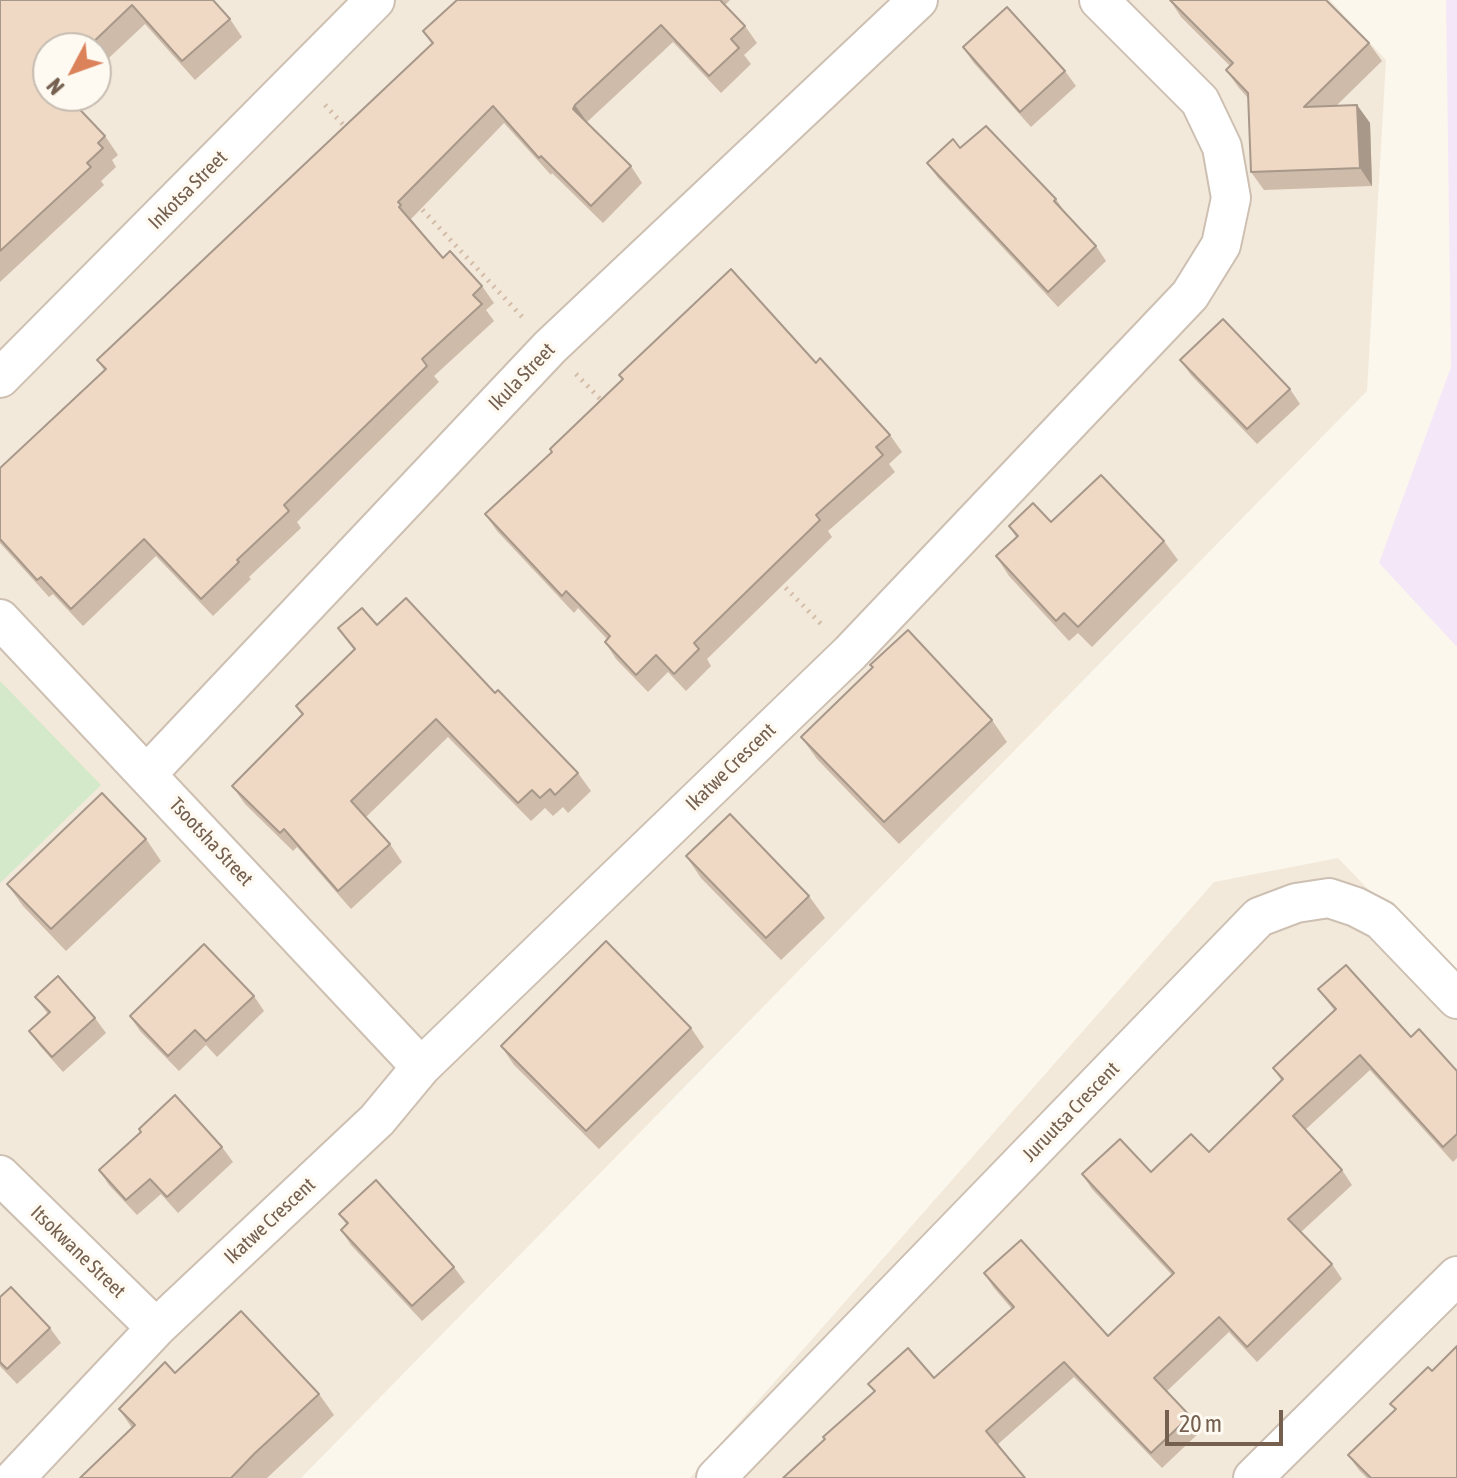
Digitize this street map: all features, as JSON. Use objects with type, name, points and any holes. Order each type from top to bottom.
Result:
[{"type":"street","name":"Inkotsa Street","points":[[0,378],[375,0]]},
{"type":"street","name":"Ikula Street","points":[[147,774],[550,347],[918,0]]},
{"type":"street","name":"Ikatwe Crescent","points":[[15,1478],[156,1328],[377,1120],[421,1067],[850,653],[1190,295],[1221,245],[1231,198],[1222,147],[1200,101],[1099,0]]},
{"type":"street","name":"Tsootsha Street","points":[[0,619],[421,1067]]},
{"type":"street","name":"Juruutsa Crescent","points":[[716,1478],[1259,917],[1296,903],[1329,898],[1356,907],[1381,920],[1457,999]]},
{"type":"street","name":"Itsokwane Street","points":[[0,1175],[156,1328]]},
{"type":"street","points":[[1253,1478],[1457,1276]]},
{"type":"shaded area","points":[[0,0],[1330,0],[1386,60],[1367,391],[301,1478],[0,1478]]},
{"type":"shaded area","points":[[1446,0],[1457,0],[1457,647],[1379,563],[1451,367]]},
{"type":"shaded area","points":[[1338,858],[1457,981],[1457,1478],[690,1478],[1214,882]]},
{"type":"green space","points":[[0,681],[101,785],[0,883]]},
{"type":"building","points":[[0,0],[213,0],[230,19],[182,61],[132,5],[104,32],[32,32],[32,112],[82,112],[105,136],[98,143],[103,148],[87,163],[91,167],[0,251]]},
{"type":"building","points":[[457,0],[720,0],[745,26],[731,39],[739,48],[709,76],[661,25],[575,105],[573,109],[631,166],[591,206],[541,156],[539,158],[493,106],[398,202],[443,258],[450,251],[482,286],[473,295],[482,304],[422,359],[427,366],[284,505],[289,511],[201,599],[144,539],[71,609],[41,577],[37,580],[0,539],[0,468],[106,369],[97,360],[433,43],[423,31]]},
{"type":"building","points":[[1170,0],[1326,0],[1369,43],[1304,107],[1357,105],[1360,168],[1251,172],[1248,93],[1226,70],[1233,63]]},
{"type":"building","points":[[1007,7],[1065,71],[1020,112],[963,47]]},
{"type":"building","points":[[986,126],[1096,246],[1048,292],[927,163],[953,139],[960,148]]},
{"type":"building","points":[[731,269],[816,363],[820,358],[890,435],[876,447],[883,455],[816,515],[820,520],[694,643],[699,649],[674,674],[656,655],[636,675],[605,642],[610,636],[566,591],[562,596],[485,514],[552,452],[550,449],[623,379],[619,375]]},
{"type":"building","points":[[1223,319],[1290,389],[1247,429],[1180,360]]},
{"type":"building","points":[[1101,475],[1164,541],[1078,627],[1064,613],[1056,621],[996,556],[1018,536],[1009,526],[1033,503],[1051,522]]},
{"type":"building","points":[[406,598],[495,693],[498,690],[578,773],[555,795],[550,789],[540,798],[532,790],[518,803],[436,719],[351,801],[390,844],[338,891],[284,829],[280,833],[232,786],[303,714],[296,706],[355,649],[338,628],[362,608],[377,625]]},
{"type":"building","points":[[908,630],[992,720],[884,822],[801,737]]},
{"type":"building","points":[[102,793],[146,839],[51,929],[7,884]]},
{"type":"building","points":[[730,814],[809,896],[766,938],[686,856]]},
{"type":"building","points":[[606,941],[691,1028],[586,1131],[501,1046]]},
{"type":"building","points":[[204,944],[254,996],[206,1041],[195,1030],[168,1056],[130,1016]]},
{"type":"building","points":[[1346,965],[1411,1037],[1419,1029],[1457,1071],[1457,1134],[1443,1147],[1360,1055],[1293,1116],[1342,1170],[1288,1219],[1332,1264],[1247,1347],[1219,1317],[1154,1378],[1190,1416],[1151,1453],[1064,1362],[986,1431],[1025,1478],[783,1478],[875,1391],[868,1384],[908,1348],[934,1378],[1014,1307],[984,1273],[1021,1240],[1108,1336],[1174,1273],[1082,1174],[1120,1139],[1151,1172],[1191,1134],[1209,1152],[1283,1079],[1273,1068],[1336,1009],[1318,989]]},
{"type":"building","points":[[58,976],[95,1018],[52,1057],[29,1031],[50,1012],[35,997]]},
{"type":"building","points":[[175,1095],[222,1147],[167,1197],[150,1179],[126,1200],[99,1170],[141,1132],[139,1129]]},
{"type":"building","points":[[376,1180],[454,1267],[412,1306],[341,1230],[348,1223],[339,1214]]},
{"type":"building","points":[[11,1287],[50,1328],[7,1369],[0,1362],[0,1297]]},
{"type":"building","points":[[241,1311],[319,1394],[231,1478],[80,1478],[135,1425],[119,1409],[165,1362],[175,1373]]},
{"type":"building","points":[[1457,1346],[1457,1478],[1371,1478],[1348,1455],[1396,1409],[1390,1404],[1428,1367],[1432,1371]]}]
